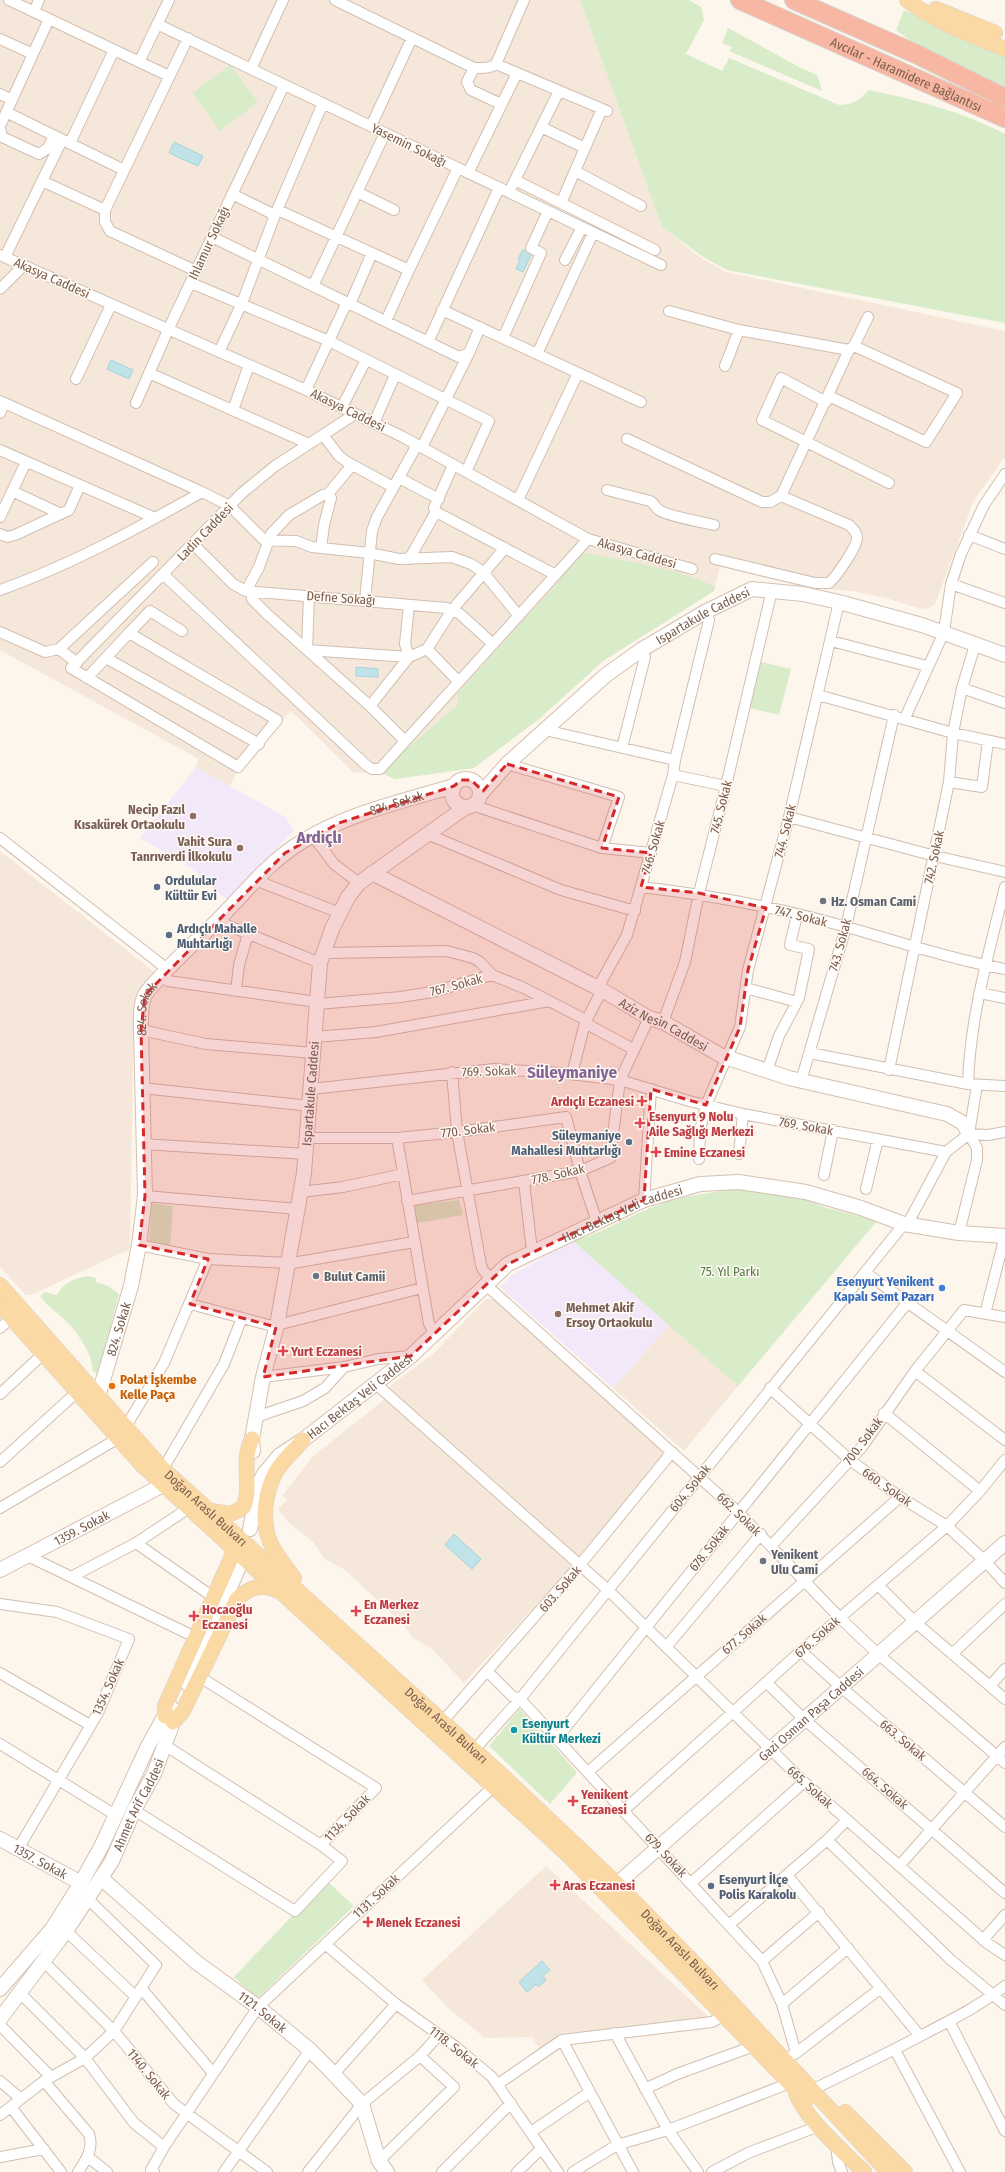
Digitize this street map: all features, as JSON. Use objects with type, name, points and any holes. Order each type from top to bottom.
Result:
[{"type":"highway","name":"Avcılar - Haramidere Bağlantısı","points":[[740,0],[809,29],[1005,118]]},
{"type":"highway","name":"Avcılar - Haramidere Bağlantısı","points":[[794,0],[820,10],[1005,98]]},
{"type":"main road","points":[[907,0],[952,28],[1005,49]]},
{"type":"main road","points":[[922,0],[938,10],[1005,37]]},
{"type":"main road","name":"Doğan Araslı Bulvarı","points":[[0,1286],[98,1397],[121,1433],[163,1485],[567,1854],[877,2172]]},
{"type":"main road","name":"Doğan Araslı Bulvarı","points":[[0,1305],[77,1392],[443,1721],[617,1884],[705,1974],[790,2056],[888,2172]]},
{"type":"main road","points":[[210,1510],[230,1514],[243,1508],[246,1499],[246,1453],[253,1443]]},
{"type":"main road","points":[[297,1443],[277,1470],[268,1491],[265,1513],[267,1534],[271,1543],[307,1598]]},
{"type":"main road","points":[[232,1547],[233,1553],[228,1565],[213,1597],[197,1638],[165,1706],[169,1719],[183,1712],[237,1599],[245,1592],[261,1586],[270,1586],[283,1593]]},
{"type":"main road","points":[[790,2056],[799,2068],[905,2172]]},
{"type":"main road","points":[[791,2084],[798,2100],[819,2126],[864,2172]]},
{"type":"street","points":[[8,0],[169,76]]},
{"type":"street","points":[[34,12],[39,0]]},
{"type":"street","points":[[139,62],[169,0]]},
{"type":"street","points":[[251,69],[283,0]]},
{"type":"street","points":[[335,0],[474,68],[492,67],[496,64],[524,0]]},
{"type":"street","points":[[48,19],[0,128],[2,137],[39,154],[62,140]]},
{"type":"street","name":"Yasemin Sokağı","points":[[157,24],[660,265]]},
{"type":"street","points":[[188,38],[105,210],[105,222],[110,231],[196,271]]},
{"type":"street","points":[[371,126],[412,38]]},
{"type":"street","points":[[0,39],[32,54]]},
{"type":"street","points":[[2,256],[62,140],[114,50]]},
{"type":"street","points":[[496,64],[605,110],[585,148],[561,203]]},
{"type":"street","points":[[474,68],[467,82],[471,90],[501,104]]},
{"type":"street","points":[[468,173],[516,73]]},
{"type":"street","name":"Ihlamur Sokağı","points":[[136,403],[190,282],[284,85]]},
{"type":"street","points":[[509,192],[559,91]]},
{"type":"street","points":[[0,94],[12,100]]},
{"type":"street","points":[[219,352],[242,303],[276,212],[323,103]]},
{"type":"street","points":[[6,112],[124,170]]},
{"type":"street","points":[[541,127],[585,148]]},
{"type":"street","points":[[313,286],[385,133]]},
{"type":"street","points":[[386,321],[458,168]]},
{"type":"street","points":[[575,171],[641,206]]},
{"type":"street","points":[[514,180],[655,250]]},
{"type":"street","points":[[42,181],[105,210]]},
{"type":"street","points":[[428,342],[499,188]]},
{"type":"street","points":[[357,192],[394,210]]},
{"type":"street","points":[[232,194],[336,236],[409,270]]},
{"type":"street","points":[[503,338],[541,253],[532,248],[548,211]]},
{"type":"street","points":[[565,260],[582,227]]},
{"type":"street","points":[[537,354],[593,233]]},
{"type":"street","points":[[212,236],[459,357],[469,353]]},
{"type":"street","points":[[306,390],[372,253]]},
{"type":"street","name":"Akasya Caddesi","points":[[2,256],[342,407],[420,446],[588,539],[692,568]]},
{"type":"street","points":[[0,289],[23,266]]},
{"type":"street","points":[[190,282],[235,303],[242,303],[329,341],[489,421],[466,472]]},
{"type":"street","points":[[76,379],[111,305]]},
{"type":"street","points":[[442,310],[641,402]]},
{"type":"street","points":[[668,311],[739,330],[852,348],[957,394],[926,442],[781,378],[762,420],[889,484]]},
{"type":"street","points":[[627,439],[762,502],[770,502],[780,496],[868,317]]},
{"type":"street","points":[[365,600],[372,531],[377,517],[446,400],[480,327]]},
{"type":"street","points":[[725,366],[739,330]]},
{"type":"street","points":[[342,407],[366,360]]},
{"type":"street","points":[[233,410],[250,365]]},
{"type":"street","points":[[149,373],[309,444]]},
{"type":"street","points":[[518,500],[578,373]]},
{"type":"street","points":[[374,423],[395,375]]},
{"type":"street","points":[[0,413],[2,402],[202,492],[230,506],[264,540],[296,540],[312,547],[369,553],[399,559],[452,557],[471,564],[483,572],[519,616]]},
{"type":"street","name":"Ladin Caddesi","points":[[74,666],[230,506],[275,466],[355,414]]},
{"type":"street","points":[[323,435],[339,456],[352,465],[394,487]]},
{"type":"street","points":[[0,450],[155,518]]},
{"type":"street","points":[[0,517],[26,462]]},
{"type":"street","points":[[352,465],[328,494],[323,495],[289,516],[271,534],[259,567],[248,591],[252,599],[370,706],[405,741]]},
{"type":"street","points":[[409,559],[436,512],[434,508],[453,465]]},
{"type":"street","points":[[905,718],[927,666],[944,632],[951,584],[969,535],[984,505],[1005,474]]},
{"type":"street","points":[[399,478],[438,499]]},
{"type":"street","points":[[0,534],[7,537],[15,535],[69,510],[80,485]]},
{"type":"street","points":[[607,490],[650,502],[655,504],[659,510],[714,525]]},
{"type":"street","points":[[12,492],[61,514]]},
{"type":"street","points":[[0,590],[42,575],[155,518],[202,492]]},
{"type":"street","points":[[321,548],[324,525],[331,498],[328,494]]},
{"type":"street","points":[[715,559],[815,583],[829,583],[838,575],[857,539],[856,532],[849,525],[780,496]]},
{"type":"street","points":[[436,512],[556,575]]},
{"type":"street","points":[[969,535],[1005,548]]},
{"type":"street","points":[[164,575],[366,765],[372,769],[380,769],[588,539]]},
{"type":"street","name":"Defne Sokağı","points":[[192,544],[233,584],[248,591],[365,600],[452,610],[460,614],[493,644]]},
{"type":"street","points":[[370,706],[409,657],[427,649],[452,610],[505,548]]},
{"type":"street","points":[[0,632],[45,652],[59,649],[153,562]]},
{"type":"street","points":[[951,584],[1005,603]]},
{"type":"street","name":"Ispartakule Caddesi","points":[[297,1443],[273,1462],[264,1474],[257,1493],[248,1528],[256,1417],[263,1377],[276,1326],[301,1192],[306,1154],[317,1003],[322,958],[332,929],[348,897],[359,882],[473,802],[507,764],[606,675],[641,650],[705,612],[752,589],[772,590],[839,602],[944,632],[975,645],[1005,655]]},
{"type":"street","name":"745. Sokak","points":[[663,1022],[685,962],[698,893],[726,786],[772,590]]},
{"type":"street","points":[[307,650],[309,596]]},
{"type":"street","name":"744. Sokak","points":[[699,1159],[700,1130],[706,1105],[740,1028],[748,970],[766,908],[789,817],[839,602]]},
{"type":"street","points":[[409,605],[405,644],[409,657]]},
{"type":"street","points":[[87,678],[150,611],[182,631]]},
{"type":"street","name":"746. Sokak","points":[[572,1074],[585,1021],[602,990],[601,982],[627,935],[635,911],[673,775],[675,760],[709,620],[705,612]]},
{"type":"street","points":[[59,649],[87,678],[238,767],[259,744],[277,720],[129,633]]},
{"type":"street","points":[[831,641],[927,666]]},
{"type":"street","name":"742. Sokak","points":[[889,1070],[935,856],[949,782],[953,733],[962,688],[975,645]]},
{"type":"street","points":[[427,649],[459,682]]},
{"type":"street","points":[[307,650],[409,657]]},
{"type":"street","points":[[622,748],[645,657],[641,650]]},
{"type":"street","points":[[106,658],[259,744]]},
{"type":"street","points":[[962,688],[1005,703]]},
{"type":"street","points":[[818,695],[905,718],[953,733],[1005,744]]},
{"type":"street","name":"743. Sokak","points":[[801,1081],[846,927],[894,715]]},
{"type":"street","points":[[545,730],[675,760]]},
{"type":"street","points":[[949,782],[982,787],[988,741]]},
{"type":"street","points":[[507,764],[619,797],[602,848]]},
{"type":"street","name":"Ispartakule Caddesi","points":[[470,780],[507,764]]},
{"type":"street","points":[[673,775],[726,786]]},
{"type":"street","points":[[473,802],[478,785],[470,780],[461,780],[454,786],[454,799],[460,805],[473,802],[602,848],[651,853]]},
{"type":"street","name":"824. Sokak","points":[[98,1397],[118,1336],[139,1245],[145,1196],[142,1144],[141,1030],[142,1008],[145,995],[164,973],[217,921],[255,880],[285,853],[313,836],[372,810],[454,786]]},
{"type":"street","points":[[789,817],[935,856],[1005,872]]},
{"type":"street","points":[[427,834],[561,890],[635,911]]},
{"type":"street","points":[[313,836],[334,864],[359,882]]},
{"type":"street","points":[[0,838],[164,973]]},
{"type":"street","name":"Aziz Nesin Caddesi","points":[[372,873],[602,990],[649,1018],[663,1022],[726,1057],[801,1081],[947,1114],[963,1123],[969,1134]]},
{"type":"street","points":[[255,880],[340,913]]},
{"type":"street","name":"747. Sokak","points":[[641,887],[698,893],[766,908],[846,927],[915,948],[1005,969]]},
{"type":"street","points":[[959,1233],[977,1160],[977,1148],[969,1134],[973,1084],[969,1049],[986,965],[1005,887]]},
{"type":"street","points":[[767,1071],[779,1036],[797,1002],[809,949],[790,945],[797,915]]},
{"type":"street","points":[[217,921],[248,934],[322,958],[447,951],[473,958],[480,962],[492,975]]},
{"type":"street","points":[[236,991],[239,965],[248,934]]},
{"type":"street","name":"767. Sokak","points":[[164,973],[168,981],[317,1003],[432,992],[492,975],[549,1001],[634,1049]]},
{"type":"street","points":[[746,988],[797,1002]]},
{"type":"street","points":[[980,993],[1005,998]]},
{"type":"street","points":[[315,1038],[376,1032],[549,1001]]},
{"type":"street","name":"778. Sokak","points":[[407,1202],[580,1171],[610,1158],[620,1080],[649,1018]]},
{"type":"street","points":[[141,1030],[206,1044],[314,1053]]},
{"type":"street","points":[[810,1053],[889,1070],[973,1084],[1005,1086]]},
{"type":"street","name":"769. Sokak","points":[[311,1089],[452,1072],[509,1068],[572,1074],[620,1080],[743,1114],[946,1152]]},
{"type":"street","name":"662. Sokak","points":[[452,1072],[457,1132],[481,1265],[489,1282],[738,1512],[772,1545],[840,1618],[878,1654],[1005,1763]]},
{"type":"street","points":[[142,1088],[310,1106]]},
{"type":"street","points":[[644,1200],[652,1089]]},
{"type":"street","points":[[739,1154],[743,1114]]},
{"type":"street","name":"770. Sokak","points":[[307,1138],[397,1138],[457,1132],[566,1117],[580,1171],[597,1222]]},
{"type":"street","points":[[824,1175],[833,1130]]},
{"type":"street","points":[[946,1152],[969,1134],[988,1135],[1005,1132]]},
{"type":"street","points":[[397,1138],[429,1324],[436,1334]]},
{"type":"street","points":[[866,1189],[878,1139]]},
{"type":"street","points":[[142,1144],[306,1154]]},
{"type":"street","name":"604. Sokak","points":[[474,1750],[520,1699],[700,1477],[770,1388],[905,1225],[946,1152]]},
{"type":"street","points":[[301,1192],[343,1187],[403,1174]]},
{"type":"street","points":[[524,1182],[532,1251]]},
{"type":"street","name":"Hacı Bektaş Veli Caddesi","points":[[297,1443],[411,1356],[436,1334],[508,1264],[532,1251],[644,1200],[700,1184],[739,1182],[806,1192],[861,1208],[905,1225],[959,1233],[1005,1236]]},
{"type":"street","points":[[145,1196],[298,1209]]},
{"type":"street","points":[[1005,1236],[985,1314],[1005,1317]]},
{"type":"street","points":[[139,1245],[208,1259],[287,1264],[414,1242]]},
{"type":"street","points":[[0,1508],[121,1433],[164,1363],[208,1259]]},
{"type":"street","points":[[866,1272],[1005,1372]]},
{"type":"street","points":[[190,1304],[276,1326],[422,1288]]},
{"type":"street","name":"678. Sokak","points":[[557,1738],[908,1302]]},
{"type":"street","name":"700. Sokak","points":[[772,1545],[862,1447],[884,1413],[915,1371],[946,1330],[964,1310],[985,1314]]},
{"type":"street","points":[[0,1328],[12,1318]]},
{"type":"street","points":[[164,1469],[224,1364],[242,1318]]},
{"type":"street","points":[[0,1394],[43,1354]]},
{"type":"street","points":[[263,1377],[344,1367],[378,1359],[411,1356]]},
{"type":"street","points":[[256,1417],[303,1401],[325,1388],[344,1367]]},
{"type":"street","points":[[915,1371],[1005,1440]]},
{"type":"street","name":"665. Sokak","points":[[376,1384],[579,1566],[608,1590],[666,1646],[731,1713],[804,1782],[984,1940],[1005,1955]]},
{"type":"street","name":"660. Sokak","points":[[770,1388],[850,1460],[900,1497],[947,1526],[985,1561],[1005,1583]]},
{"type":"street","points":[[0,1462],[77,1392]]},
{"type":"street","points":[[884,1413],[980,1491]]},
{"type":"street","points":[[253,1443],[256,1454],[262,1457],[297,1443]]},
{"type":"street","name":"603. Sokak","points":[[443,1721],[488,1672],[579,1566],[672,1452]]},
{"type":"street","name":"676. Sokak","points":[[624,1810],[801,1651],[947,1526],[980,1491],[1005,1460]]},
{"type":"street","name":"1359. Sokak","points":[[0,1570],[163,1485]]},
{"type":"street","name":"677. Sokak","points":[[588,1772],[695,1676],[900,1497]]},
{"type":"street","points":[[71,1577],[136,1542],[189,1508]]},
{"type":"street","points":[[666,1646],[761,1534]]},
{"type":"street","points":[[136,1542],[213,1597]]},
{"type":"street","name":"Gazi Osman Paşa Caddesi","points":[[617,1884],[806,1720],[840,1687],[1005,1543]]},
{"type":"street","points":[[28,1556],[197,1638]]},
{"type":"street","name":"Ahmet Arif Caddesi","points":[[0,1989],[52,1930],[81,1883],[117,1816],[148,1746],[169,1719],[235,1568]]},
{"type":"street","points":[[878,1585],[915,1622],[1005,1699]]},
{"type":"street","name":"1354. Sokak","points":[[0,1604],[57,1612],[129,1639],[98,1713],[18,1850]]},
{"type":"street","points":[[952,1654],[1005,1604]]},
{"type":"street","name":"663. Sokak","points":[[801,1651],[840,1687],[965,1792],[1005,1828]]},
{"type":"street","points":[[990,1686],[1005,1669]]},
{"type":"street","name":"679. Sokak","points":[[488,1672],[512,1696],[520,1699],[557,1738],[730,1924],[762,1961],[782,2004],[790,2056]]},
{"type":"street","points":[[0,1673],[90,1725]]},
{"type":"street","name":"1134. Sokak","points":[[134,1810],[295,1911],[342,1861],[321,1845],[376,1788],[200,1678]]},
{"type":"street","name":"664. Sokak","points":[[766,1682],[806,1720],[1005,1893]]},
{"type":"street","name":"Ahmet Arif Caddesi","points":[[0,2018],[21,1994],[66,1932],[112,1861],[134,1810],[154,1774],[166,1746],[169,1719]]},
{"type":"street","points":[[0,1744],[117,1816]]},
{"type":"street","points":[[166,1746],[321,1845]]},
{"type":"street","points":[[899,1866],[1005,1747]]},
{"type":"street","points":[[139,1769],[146,1763],[154,1768],[154,1774]]},
{"type":"street","points":[[691,1883],[804,1782]]},
{"type":"street","name":"1131. Sokak","points":[[154,2172],[150,2170],[164,2147],[258,2007],[494,1786]]},
{"type":"street","points":[[730,1924],[848,1820]]},
{"type":"street","name":"1357. Sokak","points":[[0,1839],[81,1883]]},
{"type":"street","points":[[827,1840],[950,1960],[1005,2005]]},
{"type":"street","points":[[787,1875],[920,2036]]},
{"type":"street","name":"1121. Sokak","points":[[101,1878],[196,1962],[258,2007],[310,2050],[334,2074],[362,2104],[385,2169]]},
{"type":"street","points":[[0,2115],[48,2079],[84,2058],[114,2031],[156,1965],[88,1899]]},
{"type":"street","points":[[762,1961],[819,1912]]},
{"type":"street","points":[[984,1940],[1005,1915]]},
{"type":"street","points":[[66,1932],[139,1992],[213,2073]]},
{"type":"street","name":"1118. Sokak","points":[[325,1944],[396,2004],[439,2035],[498,2084],[558,2172]]},
{"type":"street","points":[[782,2004],[848,1948]]},
{"type":"street","name":"1140. Sokak","points":[[44,1962],[114,2031],[174,2104],[267,2172]]},
{"type":"street","points":[[16,1970],[14,1984],[21,1994],[84,2058],[134,2123],[164,2147]]},
{"type":"street","points":[[818,2087],[895,2050],[949,2021],[994,1995],[1005,1986]]},
{"type":"street","points":[[790,2056],[881,1988]]},
{"type":"street","points":[[334,2074],[396,2004]]},
{"type":"street","points":[[498,2084],[562,2040],[712,2022],[724,2015]]},
{"type":"street","points":[[949,2021],[1005,2131]]},
{"type":"street","points":[[0,2025],[48,2079],[89,2134],[92,2142],[88,2157],[78,2172]]},
{"type":"street","points":[[615,2033],[668,2130],[698,2172]]},
{"type":"street","points":[[308,2172],[362,2104],[420,2056],[439,2035]]},
{"type":"street","points":[[562,2040],[617,2145],[633,2172]]},
{"type":"street","points":[[645,2089],[677,2074],[754,2046]]},
{"type":"street","points":[[224,2172],[310,2050]]},
{"type":"street","points":[[895,2050],[960,2172]]},
{"type":"street","points":[[385,2169],[454,2087],[420,2056]]},
{"type":"street","points":[[0,2081],[20,2099]]},
{"type":"street","points":[[573,2172],[617,2145],[668,2130],[791,2084]]},
{"type":"street","points":[[531,2132],[590,2092]]},
{"type":"street","points":[[442,2172],[511,2103]]},
{"type":"street","points":[[11,2107],[61,2172]]},
{"type":"street","points":[[712,2172],[748,2153],[819,2126]]},
{"type":"street","points":[[835,2142],[840,2171]]},
{"type":"street","points":[[0,2157],[44,2149]]},
{"type":"street","points":[[517,2172],[541,2149]]},
{"type":"street","points":[[88,2157],[107,2172]]},
{"type":"highlighted area","points":[[507,764],[619,797],[602,848],[651,853],[641,887],[699,893],[766,908],[748,970],[740,1027],[706,1105],[651,1089],[644,1200],[508,1264],[411,1356],[263,1377],[276,1327],[190,1304],[208,1259],[139,1245],[145,1196],[141,1030],[145,995],[285,853],[339,823],[454,786],[461,780],[471,780],[483,791]]},
{"type":"shaded area","points":[[0,0],[580,0],[662,227],[701,258],[726,272],[1005,331],[1005,457],[974,500],[935,604],[929,608],[921,609],[886,598],[853,591],[809,588],[720,567],[714,591],[603,661],[539,719],[474,768],[395,779],[380,772],[354,773],[291,711],[237,772],[230,786],[196,767],[199,759],[0,650]]},
{"type":"shaded area","points":[[196,767],[285,817],[294,830],[228,901],[190,867],[140,838]]},
{"type":"shaded area","points":[[0,851],[157,974],[134,1009],[130,1249],[31,1295],[26,1295],[0,1267]]},
{"type":"shaded area","points":[[573,1241],[669,1325],[613,1388],[500,1287],[512,1275]]},
{"type":"shaded area","points":[[486,1299],[493,1299],[509,1311],[666,1451],[579,1558],[574,1560],[390,1388],[392,1384],[433,1354]]},
{"type":"shaded area","points":[[669,1325],[738,1386],[684,1451],[613,1388]]},
{"type":"shaded area","points":[[385,1399],[572,1566],[464,1683],[432,1649],[412,1637],[404,1625],[345,1570],[324,1558],[314,1543],[288,1522],[278,1509],[288,1499],[282,1496],[313,1456]]},
{"type":"shaded area","points":[[546,1866],[710,2018],[561,2034],[540,2049],[532,2037],[485,2038],[449,2009],[422,1980]]},
{"type":"green space","points":[[580,0],[689,0],[701,7],[704,20],[686,54],[722,71],[729,58],[839,105],[856,101],[869,90],[938,107],[972,119],[1005,134],[1005,323],[727,270],[703,257],[662,227]]},
{"type":"green space","points":[[904,10],[1005,54],[1005,87],[912,42],[896,30]]},
{"type":"green space","points":[[728,28],[799,67],[817,75],[822,91],[729,51],[732,47],[722,43]]},
{"type":"green space","points":[[230,65],[258,102],[220,131],[192,93]]},
{"type":"green space","points":[[586,553],[652,566],[686,575],[715,587],[714,591],[603,661],[539,719],[474,768],[395,779],[380,772],[458,704],[457,694],[561,579],[564,570],[570,563],[577,557]]},
{"type":"green space","points":[[761,662],[791,669],[779,715],[749,708]]},
{"type":"green space","name":"75. Yıl Parkı","points":[[739,1189],[804,1198],[824,1207],[877,1221],[738,1386],[573,1241],[596,1233],[640,1212],[672,1200]]},
{"type":"green space","points":[[459,1200],[463,1215],[418,1223],[414,1209],[416,1205]]},
{"type":"green space","points":[[152,1203],[173,1206],[170,1248],[149,1244]]},
{"type":"green space","points":[[88,1276],[96,1278],[96,1282],[108,1286],[119,1294],[98,1375],[92,1370],[91,1359],[88,1352],[75,1331],[40,1296],[45,1292],[57,1295],[66,1284],[78,1278]]},
{"type":"green space","points":[[520,1709],[576,1771],[576,1774],[550,1804],[489,1746]]},
{"type":"green space","points":[[326,1880],[354,1906],[257,1999],[234,1977]]},
{"type":"water","points":[[174,142],[203,156],[198,166],[169,153]]},
{"type":"water","points":[[525,250],[532,253],[523,272],[516,269],[520,260],[518,259],[522,251]]},
{"type":"water","points":[[111,360],[133,370],[129,379],[107,369]]},
{"type":"water","points":[[356,667],[378,669],[378,677],[356,676]]},
{"type":"water","points":[[454,1534],[481,1559],[472,1569],[445,1545]]},
{"type":"water","points":[[542,1961],[550,1970],[543,1976],[546,1980],[538,1987],[536,1984],[527,1992],[519,1982]]},
{"type":"place","name":"Necip Fazıl Kısakürek Ortaokulu","points":[[193,816]]},
{"type":"place","name":"Vahit Sura Tanrıverdi İlkokulu","points":[[240,848]]},
{"type":"place","name":"Ordulular Kültür Evi","points":[[157,887]]},
{"type":"place","name":"Hz. Osman Cami","points":[[823,901]]},
{"type":"place","name":"Ardıçlı Mahalle Muhtarlığı","points":[[169,935]]},
{"type":"place","name":"Ardıçlı Eczanesi","points":[[642,1101]]},
{"type":"place","name":"Esenyurt 9 Nolu Aile Sağlığı Merkezi","points":[[640,1123]]},
{"type":"place","name":"Süleymaniye Mahallesi Muhtarlığı","points":[[629,1142]]},
{"type":"place","name":"Emine Eczanesi","points":[[656,1152]]},
{"type":"place","name":"Bulut Camii","points":[[316,1276]]},
{"type":"place","name":"Esenyurt Yenikent Kapalı Semt Pazarı","points":[[942,1288]]},
{"type":"place","name":"Mehmet Akif Ersoy Ortaokulu","points":[[558,1314]]},
{"type":"place","name":"Yurt Eczanesi","points":[[283,1351]]},
{"type":"place","name":"Polat İşkembe Kelle Paça","points":[[112,1386]]},
{"type":"place","name":"Yenikent Ulu Cami","points":[[763,1561]]},
{"type":"place","name":"En Merkez Eczanesi","points":[[356,1611]]},
{"type":"place","name":"Hocaoğlu Eczanesi","points":[[194,1616]]},
{"type":"place","name":"Esenyurt Kültür Merkezi","points":[[514,1730]]},
{"type":"place","name":"Yenikent Eczanesi","points":[[573,1801]]},
{"type":"place","name":"Aras Eczanesi","points":[[555,1885]]},
{"type":"place","name":"Esenyurt İlçe Polis Karakolu","points":[[711,1886]]},
{"type":"place","name":"Menek Eczanesi","points":[[368,1922]]},
{"type":"district","name":"Ardıçlı","points":[[319,837]]},
{"type":"district","name":"Süleymaniye","points":[[572,1072]]}]
